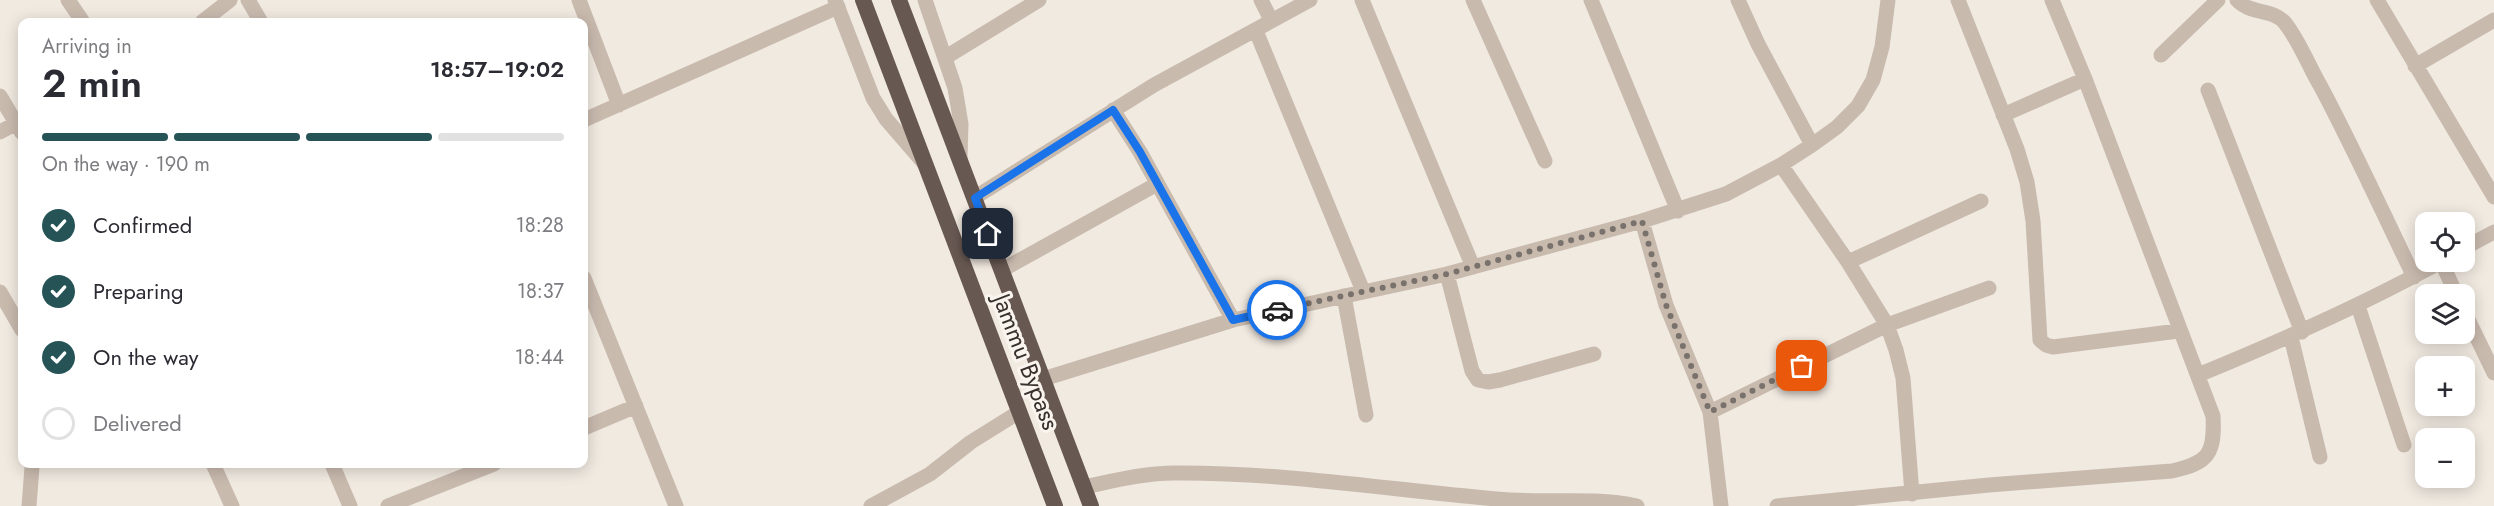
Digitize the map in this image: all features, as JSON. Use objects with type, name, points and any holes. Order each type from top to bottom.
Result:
[{"type":"highway","name":"Jammu Bypass","points":[[863,0],[1055,506]]},
{"type":"highway","name":"Jammu Bypass","points":[[899,0],[1091,506]]},
{"type":"street","points":[[68,0],[80,18]]},
{"type":"street","points":[[207,18],[230,0]]},
{"type":"street","points":[[248,0],[259,18]]},
{"type":"street","points":[[579,0],[586,18]]},
{"type":"street","points":[[925,0],[955,88],[961,124],[960,162]]},
{"type":"street","points":[[946,57],[1039,0]]},
{"type":"street","points":[[1261,0],[1270,20]]},
{"type":"street","points":[[975,198],[1154,85],[1310,0]]},
{"type":"street","points":[[1362,0],[1473,267]]},
{"type":"street","points":[[1473,0],[1545,161]]},
{"type":"street","points":[[1591,0],[1678,211]]},
{"type":"street","points":[[1738,0],[1758,44],[1812,145]]},
{"type":"street","points":[[1043,379],[1233,320],[1447,274],[1678,211],[1726,194],[1781,165],[1812,145],[1837,127],[1858,106],[1873,80],[1882,47],[1888,0]]},
{"type":"street","points":[[1958,0],[2027,182],[2032,211],[2040,340],[2053,347],[2178,331]]},
{"type":"street","points":[[1777,506],[2172,471],[2195,466],[2209,455],[2214,439],[2213,416],[2178,331],[2085,79],[2052,0]]},
{"type":"street","points":[[2161,55],[2218,0]]},
{"type":"street","points":[[2237,0],[2246,8],[2275,15],[2284,22],[2293,36],[2331,106],[2414,277]]},
{"type":"street","points":[[2377,0],[2494,197]]},
{"type":"street","points":[[588,118],[837,3],[873,98],[886,119],[926,166]]},
{"type":"street","points":[[2415,66],[2494,20]]},
{"type":"street","points":[[588,24],[619,105]]},
{"type":"street","points":[[1256,31],[1363,291]]},
{"type":"street","points":[[2003,115],[2085,79]]},
{"type":"street","points":[[2208,90],[2296,335],[2320,457]]},
{"type":"street","points":[[0,96],[18,121]]},
{"type":"street","points":[[1113,110],[1233,320]]},
{"type":"street","points":[[0,132],[18,126]]},
{"type":"street","points":[[1781,165],[1848,262],[1887,325],[1903,378],[1912,494]]},
{"type":"street","points":[[1002,270],[1157,184]]},
{"type":"street","points":[[1848,262],[1981,201]]},
{"type":"street","points":[[1642,221],[1666,305],[1710,412],[1721,506]]},
{"type":"street","points":[[2475,242],[2494,232]]},
{"type":"street","points":[[2198,375],[2296,335],[2422,272]]},
{"type":"street","points":[[1447,274],[1472,371],[1478,380],[1488,382],[1500,380],[1594,354]]},
{"type":"street","points":[[588,288],[676,506]]},
{"type":"street","points":[[1710,412],[1887,325],[1989,288]]},
{"type":"street","points":[[0,292],[18,323]]},
{"type":"street","points":[[1344,296],[1366,415]]},
{"type":"street","points":[[2358,306],[2404,445]]},
{"type":"street","points":[[2475,334],[2494,373]]},
{"type":"street","points":[[588,426],[636,406]]},
{"type":"street","points":[[871,506],[930,474],[971,442],[1019,412]]},
{"type":"street","points":[[29,506],[32,468]]},
{"type":"street","points":[[215,468],[232,506]]},
{"type":"street","points":[[334,468],[350,506]]},
{"type":"street","points":[[388,506],[484,468]]},
{"type":"street","points":[[1084,487],[1172,473],[1324,482],[1526,502],[1613,501],[1637,506]]},
{"type":"way so far","points":[[1277,310],[1447,274],[1642,221],[1666,305],[1701,385],[1710,412],[1802,366]]},
{"type":"route","points":[[988,234],[975,198],[1113,110],[1140,152],[1233,320],[1277,310]]}]
